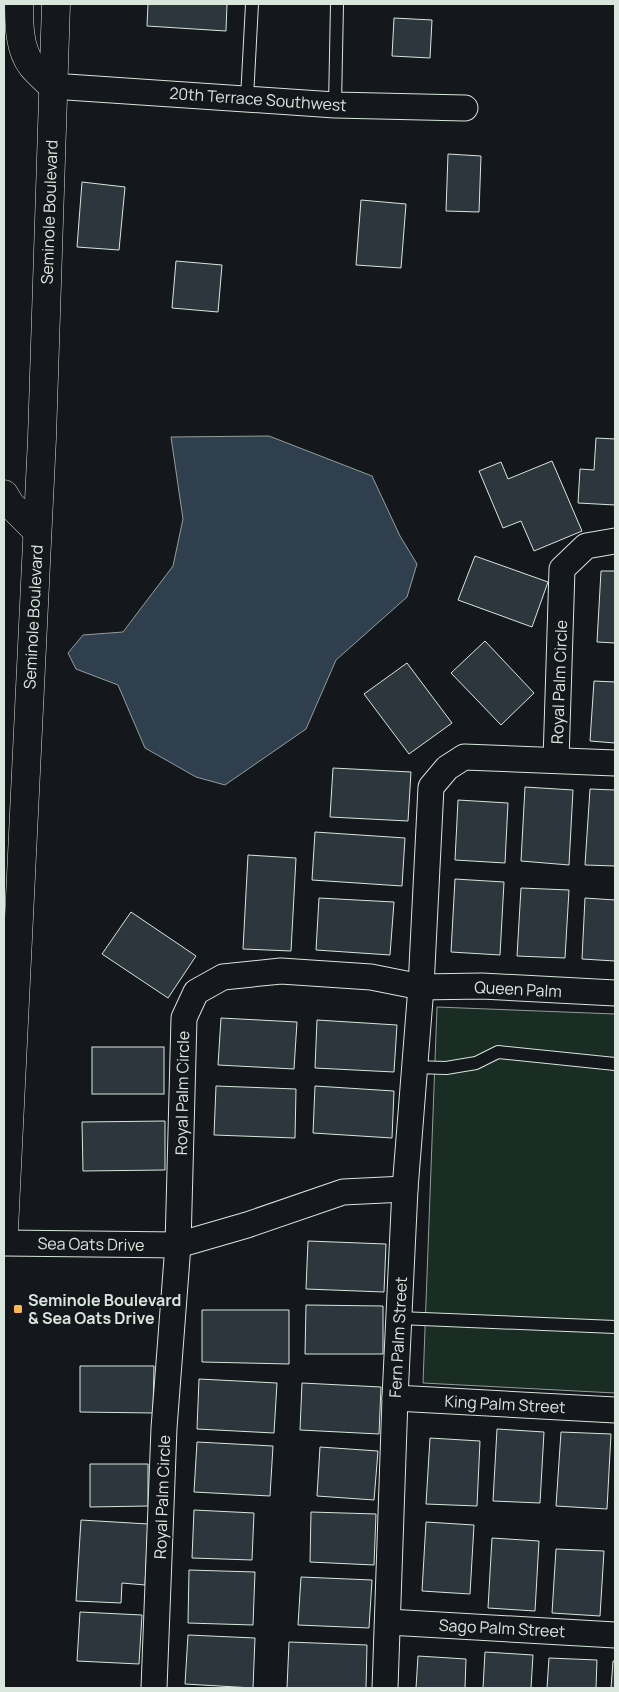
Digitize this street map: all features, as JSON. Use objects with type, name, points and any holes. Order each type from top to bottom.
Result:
[{"type":"main road","points":[[19,4],[19,24],[23,48],[32,66],[52,86]]},
{"type":"main road","name":"Seminole Boulevard","points":[[4,1230],[38,531],[56,4]]},
{"type":"main road","points":[[4,494],[10,504],[38,531]]},
{"type":"main road","points":[[4,816],[22,842]]},
{"type":"street","name":"20th Terrace Southwest","points":[[52,86],[334,105],[465,108]]},
{"type":"street","name":"Royal Palm Circle","points":[[154,1688],[164,1428],[178,1245],[184,1018],[196,992],[223,977],[281,971],[371,977],[421,987],[431,787],[447,768],[464,757],[556,760],[562,569],[586,546],[615,541]]},
{"type":"street","points":[[556,760],[615,763]]},
{"type":"street","name":"Queen Palm","points":[[421,987],[482,986],[615,994]]},
{"type":"street","name":"Fern Palm Street","points":[[385,1688],[395,1398],[405,1189],[421,987]]},
{"type":"street","name":"Sea Oats Drive","points":[[4,1242],[178,1245],[247,1225],[343,1192],[405,1189]]},
{"type":"street","name":"King Palm Street","points":[[395,1398],[615,1410]]},
{"type":"street","name":"Sago Palm Street","points":[[388,1622],[615,1634]]},
{"type":"lane","points":[[247,98],[252,4]]},
{"type":"lane","points":[[334,105],[337,4]]},
{"type":"lane","points":[[415,1067],[446,1068],[476,1063],[498,1052],[615,1064]]},
{"type":"lane","points":[[399,1318],[615,1327]]},
{"type":"green space","points":[[437,1007],[615,1014],[615,1393],[423,1383]]},
{"type":"water","points":[[269,436],[372,476],[400,536],[417,564],[407,597],[336,660],[306,729],[225,785],[196,777],[145,748],[118,685],[76,669],[68,653],[83,635],[123,632],[173,566],[183,519],[171,437]]},
{"type":"building","points":[[148,4],[227,4],[226,31],[147,26]]},
{"type":"building","points":[[394,18],[432,20],[430,58],[392,56]]},
{"type":"building","points":[[448,154],[481,156],[479,212],[446,211]]},
{"type":"building","points":[[82,182],[125,187],[119,250],[77,247]]},
{"type":"building","points":[[361,200],[406,204],[401,268],[356,265]]},
{"type":"building","points":[[176,261],[222,265],[218,312],[172,308]]},
{"type":"building","points":[[596,438],[615,439],[615,505],[578,503],[580,469],[594,470]]},
{"type":"building","points":[[552,461],[582,531],[534,551],[521,521],[503,528],[479,471],[501,462],[508,479]]},
{"type":"building","points":[[475,556],[548,582],[532,627],[458,600]]},
{"type":"building","points":[[601,571],[615,571],[615,643],[597,642]]},
{"type":"building","points":[[485,641],[534,693],[501,725],[451,673]]},
{"type":"building","points":[[407,663],[452,723],[409,754],[364,694]]},
{"type":"building","points":[[594,681],[615,682],[615,743],[590,741]]},
{"type":"building","points":[[333,768],[411,772],[408,821],[330,817]]},
{"type":"building","points":[[525,787],[573,790],[569,865],[521,861]]},
{"type":"building","points":[[590,789],[615,790],[615,866],[585,865]]},
{"type":"building","points":[[458,800],[508,803],[505,863],[455,860]]},
{"type":"building","points":[[315,832],[405,838],[402,886],[312,880]]},
{"type":"building","points":[[248,855],[296,858],[291,951],[243,949]]},
{"type":"building","points":[[455,879],[504,882],[500,955],[451,952]]},
{"type":"building","points":[[521,888],[569,890],[565,958],[517,956]]},
{"type":"building","points":[[319,898],[394,902],[390,955],[316,950]]},
{"type":"building","points":[[585,898],[615,900],[615,961],[582,959]]},
{"type":"building","points":[[131,912],[196,956],[168,998],[102,954]]},
{"type":"building","points":[[221,1018],[297,1022],[294,1069],[218,1065]]},
{"type":"building","points":[[317,1020],[397,1025],[394,1072],[315,1068]]},
{"type":"building","points":[[92,1047],[164,1047],[164,1094],[92,1094]]},
{"type":"building","points":[[216,1086],[296,1089],[295,1138],[214,1135]]},
{"type":"building","points":[[315,1086],[394,1091],[392,1138],[313,1133]]},
{"type":"building","points":[[165,1121],[165,1170],[83,1171],[82,1122]]},
{"type":"building","points":[[308,1241],[386,1244],[384,1292],[306,1289]]},
{"type":"building","points":[[306,1305],[383,1306],[383,1354],[305,1354]]},
{"type":"building","points":[[202,1310],[289,1310],[289,1364],[202,1362]]},
{"type":"building","points":[[80,1366],[154,1366],[153,1413],[80,1412]]},
{"type":"building","points":[[199,1379],[277,1383],[274,1433],[197,1429]]},
{"type":"building","points":[[302,1383],[381,1387],[379,1434],[300,1430]]},
{"type":"building","points":[[497,1429],[544,1432],[540,1503],[493,1501]]},
{"type":"building","points":[[561,1432],[611,1434],[607,1509],[556,1506]]},
{"type":"building","points":[[430,1438],[480,1441],[477,1506],[426,1504]]},
{"type":"building","points":[[197,1442],[273,1446],[270,1496],[194,1492]]},
{"type":"building","points":[[320,1447],[378,1451],[374,1500],[317,1496]]},
{"type":"building","points":[[90,1464],[148,1464],[148,1506],[90,1507]]},
{"type":"building","points":[[194,1510],[254,1513],[252,1560],[192,1558]]},
{"type":"building","points":[[311,1512],[376,1514],[374,1565],[310,1562]]},
{"type":"building","points":[[81,1520],[148,1524],[145,1585],[122,1583],[121,1603],[76,1601]]},
{"type":"building","points":[[426,1522],[474,1525],[470,1594],[422,1591]]},
{"type":"building","points":[[492,1538],[539,1541],[535,1611],[488,1608]]},
{"type":"building","points":[[556,1549],[604,1551],[600,1616],[552,1613]]},
{"type":"building","points":[[189,1570],[255,1572],[253,1625],[188,1623]]},
{"type":"building","points":[[301,1577],[372,1580],[369,1628],[298,1625]]},
{"type":"building","points":[[80,1612],[142,1615],[139,1664],[77,1661]]},
{"type":"building","points":[[188,1635],[255,1638],[253,1688],[185,1684]]},
{"type":"building","points":[[289,1642],[367,1645],[366,1688],[287,1688]]},
{"type":"building","points":[[485,1652],[533,1655],[531,1688],[483,1688]]},
{"type":"building","points":[[418,1656],[466,1659],[465,1688],[416,1688]]},
{"type":"building","points":[[549,1658],[597,1660],[596,1688],[547,1688]]},
{"type":"building","points":[[613,1661],[615,1661],[615,1688],[611,1688]]},
{"type":"place","name":"Seminole Boulevard & Sea Oats Drive","points":[[18,1309]]}]
